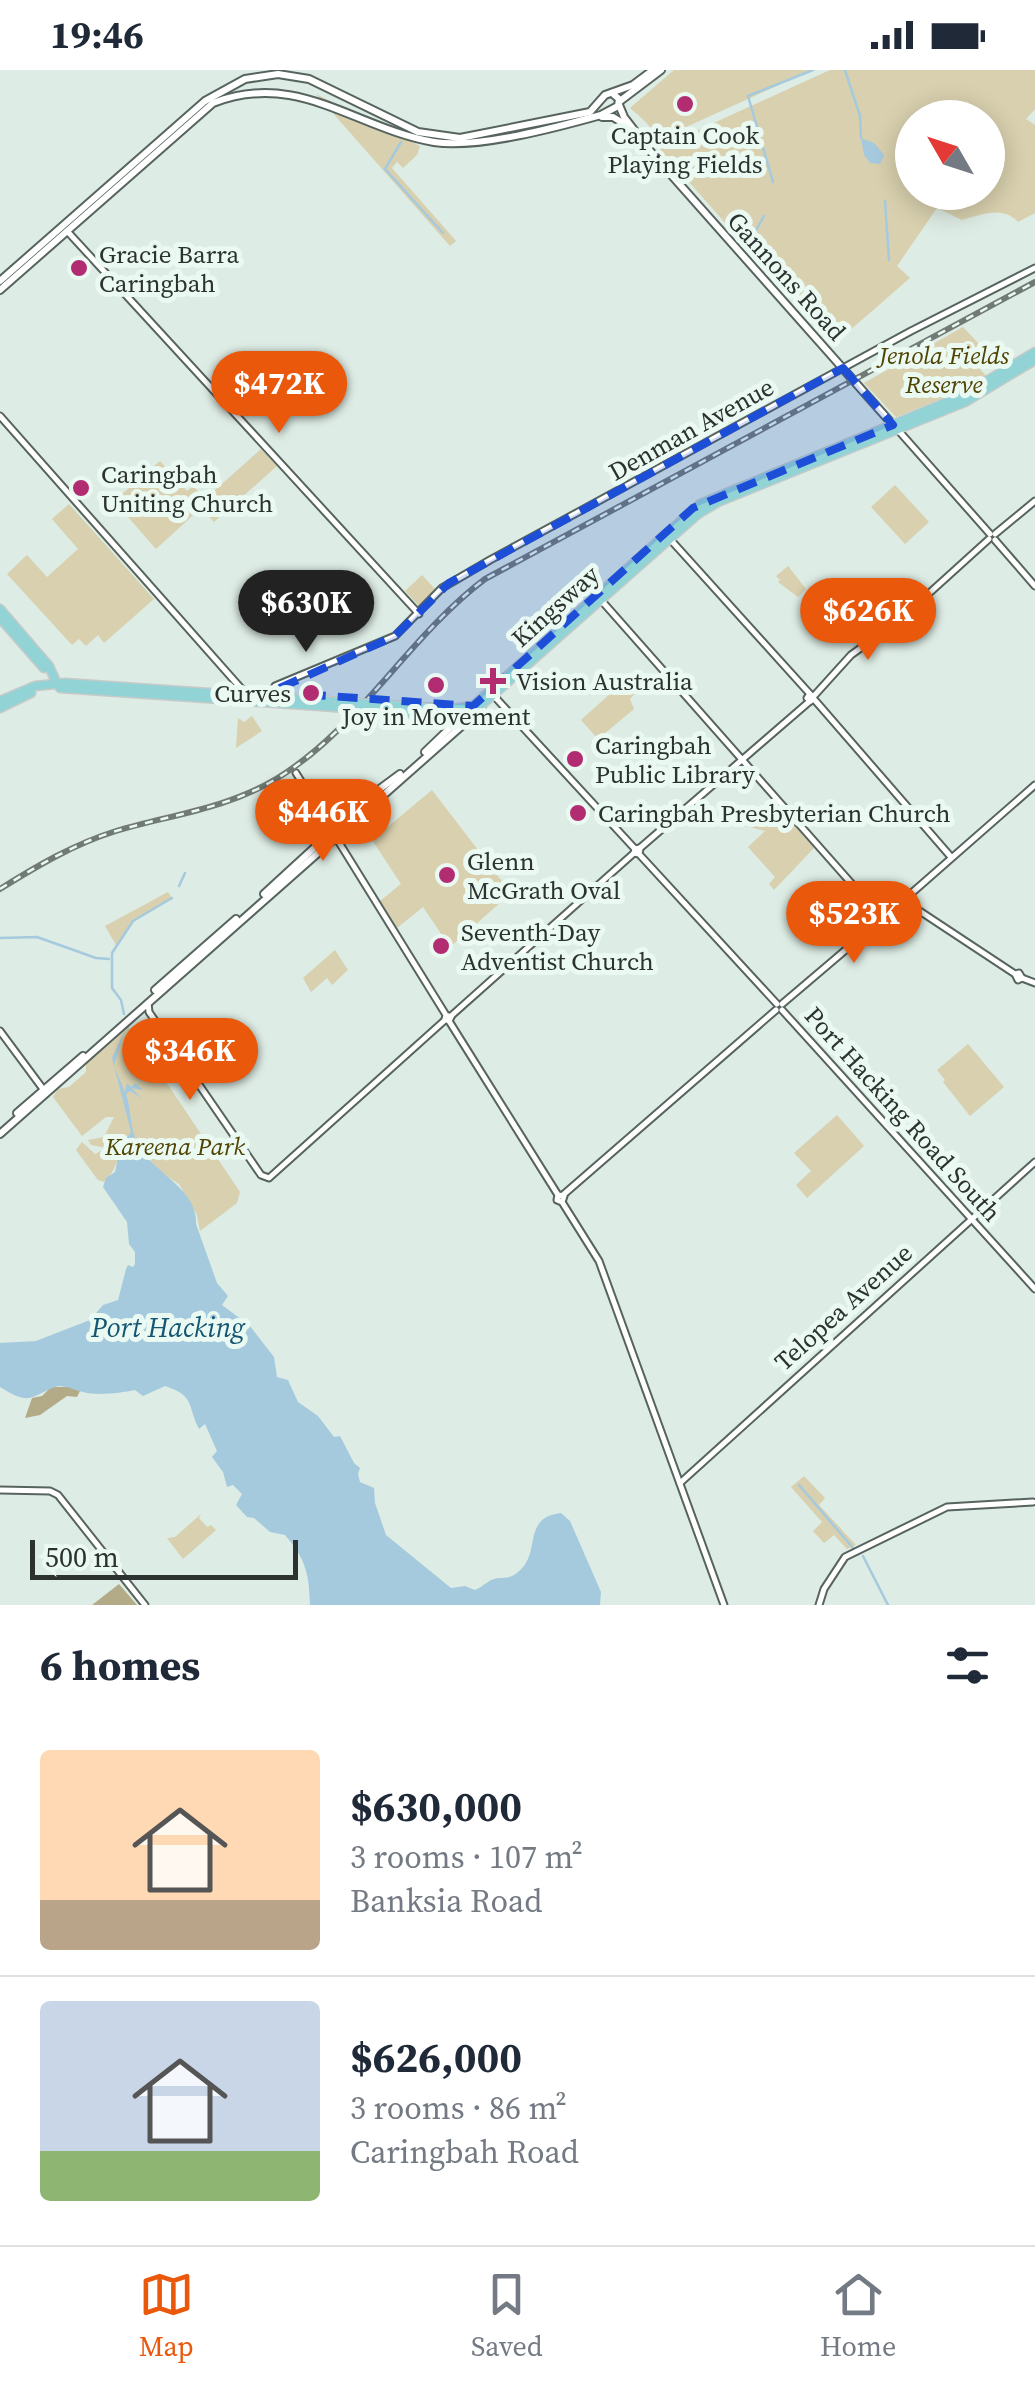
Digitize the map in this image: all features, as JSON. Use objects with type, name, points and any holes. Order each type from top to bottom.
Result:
[{"type":"main road","points":[[0,290],[217,92],[246,79],[268,75],[309,79],[404,126],[443,138],[476,136],[586,113],[611,93],[652,70]]},
{"type":"main road","points":[[162,142],[222,96],[271,81],[310,87],[403,132],[450,144],[479,141],[610,110],[661,70]]},
{"type":"main road","name":"Gannons Road","points":[[611,93],[624,118],[651,152],[895,427]]},
{"type":"main road","points":[[602,100],[604,107],[651,152]]},
{"type":"main road","points":[[587,118],[612,117],[624,124]]},
{"type":"main road","points":[[0,281],[65,228]]},
{"type":"main road","name":"Kingsway","points":[[895,427],[972,392],[1035,352]]},
{"type":"main road","name":"Kingsway","points":[[459,713],[492,695],[700,504],[971,399],[1035,360]]},
{"type":"main road","points":[[0,609],[37,655],[63,676],[83,684]]},
{"type":"main road","points":[[0,618],[54,673],[58,686]]},
{"type":"main road","points":[[2,703],[42,678],[37,655]]},
{"type":"main road","points":[[13,694],[83,684],[337,704]]},
{"type":"main road","points":[[2,703],[58,686],[459,713]]},
{"type":"main road","points":[[334,834],[492,695]]},
{"type":"main road","points":[[457,729],[459,713]]},
{"type":"main road","points":[[104,1040],[334,834],[384,795],[439,740],[459,713]]},
{"type":"main road","points":[[366,802],[384,795]]},
{"type":"main road","points":[[0,1132],[104,1040],[148,1007],[161,988]]},
{"type":"street","points":[[65,228],[419,614]]},
{"type":"street","name":"Denman Avenue","points":[[270,696],[274,686],[400,633],[449,583],[1035,268]]},
{"type":"street","points":[[0,416],[249,698]]},
{"type":"street","points":[[895,427],[1035,586]]},
{"type":"street","points":[[148,1007],[260,1175],[269,1178],[801,706],[862,645],[901,618],[1035,501]]},
{"type":"street","points":[[667,536],[951,857]]},
{"type":"street","points":[[598,597],[882,918]]},
{"type":"street","name":"Port Hacking Road South","points":[[492,695],[1035,1289]]},
{"type":"street","points":[[296,773],[598,1261],[724,1605]]},
{"type":"street","points":[[561,1197],[1035,786]]},
{"type":"street","points":[[905,900],[1014,974],[1035,983]]},
{"type":"street","points":[[0,1031],[44,1092]]},
{"type":"street","name":"Telopea Avenue","points":[[680,1482],[1035,1162]]},
{"type":"street","points":[[0,1490],[50,1491],[58,1495],[145,1605]]},
{"type":"street","points":[[819,1605],[843,1559],[888,1536],[952,1506],[1034,1502]]},
{"type":"highlighted area","points":[[843,368],[893,425],[693,508],[473,706],[271,692],[395,636],[449,583]]},
{"type":"green space","name":"Captain Cook Playing Fields","points":[[674,70],[812,70],[655,141],[649,126],[630,108]]},
{"type":"green space","points":[[830,70],[1035,70],[1035,109],[1026,119],[1035,125],[1035,213],[1018,222],[998,213],[962,220],[941,210],[1005,210],[1005,100],[895,100],[895,210],[936,210],[897,266],[910,278],[833,345],[659,148]]},
{"type":"green space","points":[[316,94],[420,146],[417,155],[403,168],[397,162],[392,168],[456,241],[450,246]]},
{"type":"green space","name":"Jenola Fields Reserve","points":[[963,327],[978,343],[975,351],[967,354],[987,377],[968,388],[896,417],[864,383]]},
{"type":"green space","points":[[261,449],[277,466],[214,522],[201,508],[156,549],[114,501],[160,461],[187,491],[193,486],[205,499]]},
{"type":"green space","points":[[895,485],[929,522],[905,544],[871,507]]},
{"type":"green space","points":[[69,504],[154,599],[104,643],[98,635],[86,646],[79,639],[72,645],[7,574],[27,555],[47,577],[78,549],[52,519]]},
{"type":"green space","points":[[788,566],[806,589],[798,597],[776,576]]},
{"type":"green space","points":[[422,575],[435,589],[419,606],[405,591]]},
{"type":"green space","points":[[285,577],[306,601],[314,595],[325,607],[328,615],[310,631],[273,589]]},
{"type":"green space","points":[[631,675],[641,686],[630,699],[634,709],[598,739],[581,720]]},
{"type":"green space","points":[[252,716],[262,731],[236,748],[238,718],[244,722]]},
{"type":"green space","points":[[432,790],[511,893],[450,947],[423,907],[397,928],[380,901],[401,884],[372,840]]},
{"type":"green space","points":[[779,808],[814,848],[774,890],[769,884],[775,877],[748,847],[765,831],[746,826],[746,822],[756,814],[763,821]]},
{"type":"green space","points":[[168,892],[172,898],[133,921],[116,945],[105,926]]},
{"type":"green space","points":[[335,950],[348,970],[332,985],[327,978],[311,992],[303,978]]},
{"type":"green space","name":"Kareena Park","points":[[129,1027],[240,1192],[237,1203],[200,1231],[197,1215],[179,1184],[159,1171],[132,1132],[109,1177],[104,1182],[98,1180],[76,1150],[82,1142],[95,1154],[106,1148],[91,1145],[88,1140],[104,1137],[114,1117],[106,1117],[82,1136],[53,1097],[58,1089],[69,1087],[86,1072],[86,1064]]},
{"type":"green space","points":[[968,1044],[1004,1087],[970,1116],[937,1070]]},
{"type":"green space","points":[[837,1115],[864,1146],[807,1198],[796,1185],[811,1171],[794,1153]]},
{"type":"green space","points":[[804,1476],[825,1498],[819,1505],[856,1545],[847,1549],[834,1535],[824,1543],[813,1531],[822,1522],[791,1487]]},
{"type":"green space","points":[[201,1514],[199,1518],[207,1527],[211,1525],[216,1530],[183,1559],[167,1538],[175,1537]]},
{"type":"shaded area","points":[[51,1387],[80,1391],[77,1397],[67,1396],[40,1415],[25,1418],[32,1398],[42,1396]]},
{"type":"shaded area","points":[[119,1584],[137,1605],[92,1605]]},
{"type":"water","points":[[861,138],[874,143],[884,155],[880,164],[870,163],[864,155]]},
{"type":"water","points":[[124,1032],[114,1066],[112,1058]]},
{"type":"water","name":"Port Hacking","points":[[114,1066],[125,1092],[127,1083],[131,1087],[135,1083],[143,1090],[132,1088],[141,1098],[130,1091],[126,1094],[136,1141],[190,1201],[217,1283],[228,1296],[222,1305],[250,1326],[274,1357],[277,1377],[288,1380],[298,1402],[318,1416],[334,1437],[340,1436],[360,1468],[360,1482],[374,1488],[386,1535],[451,1588],[465,1586],[475,1590],[523,1567],[537,1527],[549,1516],[561,1513],[570,1521],[601,1592],[600,1605],[310,1605],[307,1576],[298,1552],[285,1535],[270,1532],[236,1505],[242,1494],[233,1485],[227,1487],[223,1472],[212,1457],[217,1451],[205,1424],[199,1429],[182,1394],[165,1386],[143,1396],[135,1390],[95,1394],[58,1386],[25,1398],[0,1387],[0,1343],[36,1341],[90,1320],[103,1305],[118,1300],[126,1269],[135,1264],[127,1222],[103,1187],[106,1178],[115,1172],[120,1148],[131,1132]]},
{"type":"waterway","points":[[773,182],[748,96],[813,70]]},
{"type":"waterway","points":[[845,70],[860,116],[861,138]]},
{"type":"waterway","points":[[401,142],[385,169],[443,233]]},
{"type":"waterway","points":[[885,201],[889,260]]},
{"type":"waterway","points":[[751,239],[764,216]]},
{"type":"waterway","points":[[179,886],[185,873]]},
{"type":"waterway","points":[[124,1014],[121,1000],[112,988],[112,953],[133,921],[172,898]]},
{"type":"waterway","points":[[0,938],[37,937],[109,959]]},
{"type":"waterway","points":[[799,1485],[853,1548]]},
{"type":"waterway","points":[[863,1556],[888,1605]]},
{"type":"railway","points":[[0,889],[100,836],[218,804],[276,779],[333,735],[457,602],[485,579],[1035,282]]},
{"type":"place","name":"Captain Cook Playing Fields","points":[[685,104]]},
{"type":"place","name":"Gracie Barra Caringbah","points":[[79,268]]},
{"type":"place","name":"Caringbah Uniting Church","points":[[81,488]]},
{"type":"place","name":"Vision Australia","points":[[493,681]]},
{"type":"place","name":"Joy in Movement","points":[[436,685]]},
{"type":"place","name":"Curves","points":[[311,693]]},
{"type":"place","name":"Caringbah Public Library","points":[[575,759]]},
{"type":"place","name":"Caringbah Presbyterian Church","points":[[578,813]]},
{"type":"place","name":"Glenn McGrath Oval","points":[[447,875]]},
{"type":"place","name":"Seventh-Day Adventist Church","points":[[441,946]]}]
